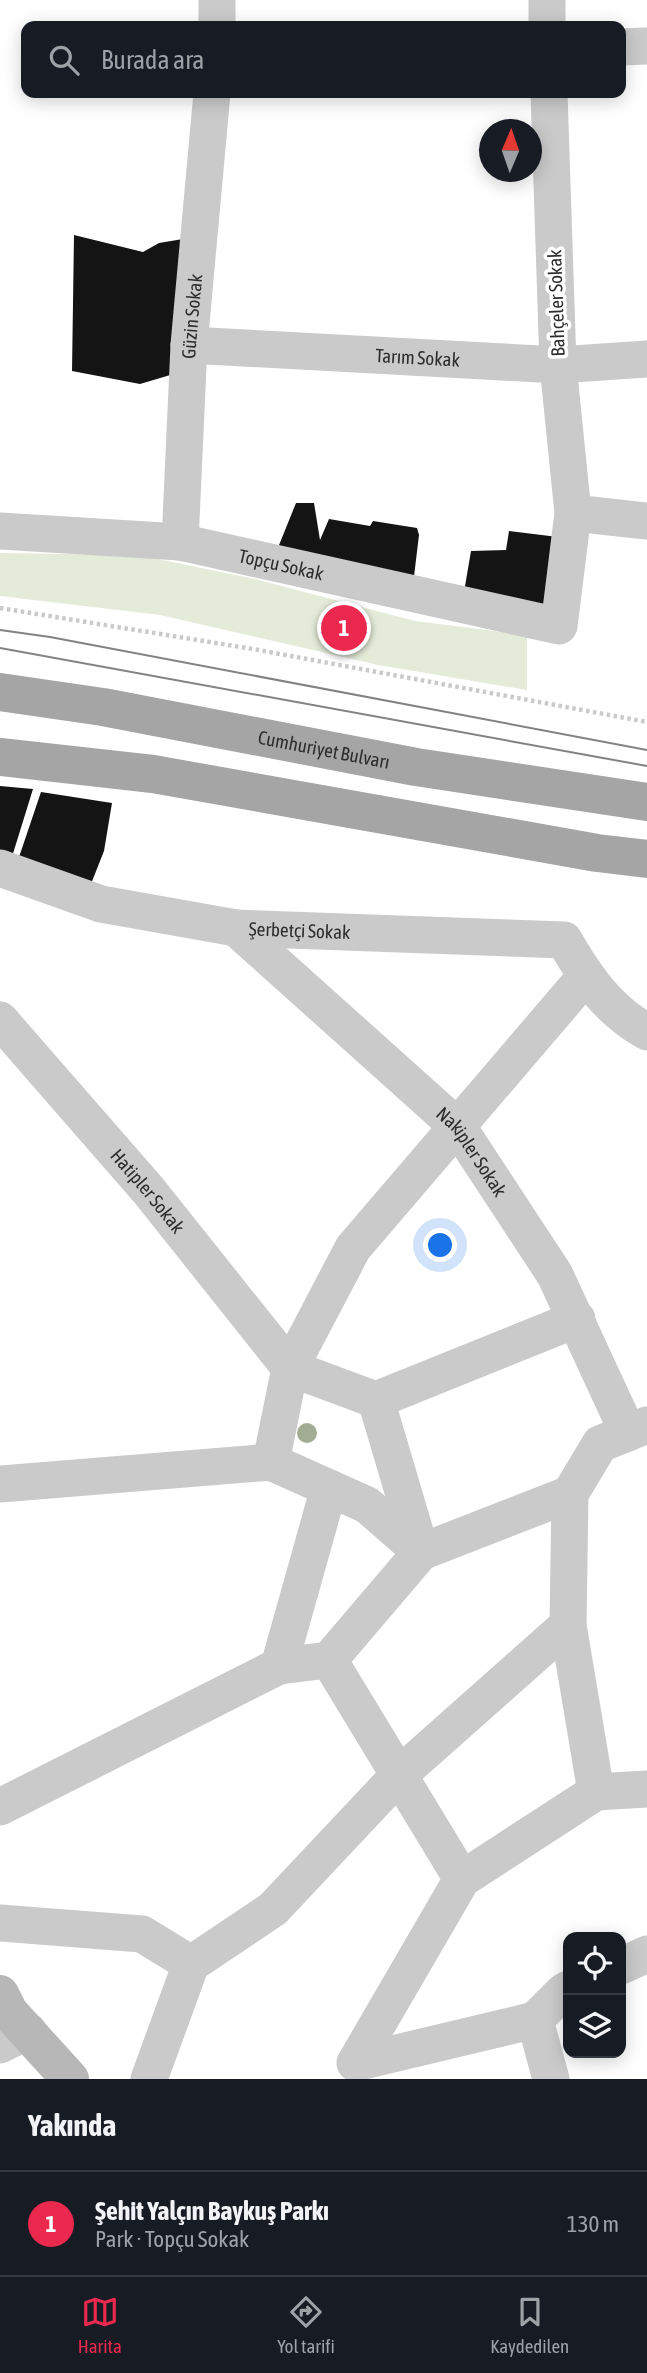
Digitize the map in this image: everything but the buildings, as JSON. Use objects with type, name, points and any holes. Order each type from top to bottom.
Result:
[{"type":"main road","name":"Cumhuriyet Bulvarı","points":[[0,692],[124,711],[416,767],[647,802]]},
{"type":"main road","points":[[0,757],[153,774],[597,853],[647,859]]},
{"type":"street","points":[[217,0],[217,21]]},
{"type":"street","points":[[547,0],[547,21]]},
{"type":"street","points":[[626,47],[647,46]]},
{"type":"street","name":"Güzin Sokak","points":[[180,542],[189,345],[212,98]]},
{"type":"street","name":"Bahçeler Sokak","points":[[549,98],[558,365],[573,513]]},
{"type":"street","name":"Tarım Sokak","points":[[189,345],[558,365],[647,359]]},
{"type":"street","points":[[573,513],[647,521]]},
{"type":"street","name":"Topçu Sokak","points":[[0,531],[180,542],[559,626],[573,513]]},
{"type":"street","name":"Şerbetçi Sokak","points":[[0,868],[101,904],[236,928],[564,940],[585,977]]},
{"type":"street","name":"Nakipler Sokak","points":[[236,928],[458,1127],[555,1275],[637,1429]]},
{"type":"street","points":[[271,1462],[290,1368],[353,1248],[585,977],[626,1020],[647,1032]]},
{"type":"street","name":"Hatipler Sokak","points":[[0,1020],[149,1191],[290,1368]]},
{"type":"street","points":[[290,1368],[376,1400],[577,1319]]},
{"type":"street","points":[[376,1400],[421,1552]]},
{"type":"street","points":[[596,1792],[568,1625],[570,1494],[600,1444],[637,1429]]},
{"type":"street","points":[[0,1484],[271,1462],[367,1505],[421,1552]]},
{"type":"street","points":[[279,1666],[329,1488]]},
{"type":"street","points":[[0,1807],[279,1666],[329,1660],[421,1552],[570,1494]]},
{"type":"street","points":[[149,2079],[191,1964],[273,1909],[399,1775],[568,1625]]},
{"type":"street","points":[[329,1660],[462,1879]]},
{"type":"street","points":[[347,2071],[462,1879],[596,1792],[647,1789]]},
{"type":"street","points":[[0,1923],[142,1934],[191,1964]]},
{"type":"street","points":[[626,1964],[647,1954]]},
{"type":"street","points":[[347,2071],[535,2020],[563,1992]]},
{"type":"street","points":[[0,1994],[9,2012],[14,2038],[71,2079]]},
{"type":"street","points":[[535,2020],[551,2079]]},
{"type":"path","points":[[0,608],[253,649],[647,722]]},
{"type":"green space","points":[[0,553],[138,555],[255,579],[415,621],[527,635],[527,690],[378,665],[160,615],[0,596]]},
{"type":"tram line","points":[[0,630],[50,637],[647,750]]},
{"type":"tram line","points":[[0,648],[647,766]]},
{"type":"place","name":"Şehit Yalçın Baykuş Parkı","points":[[344,628]]}]
